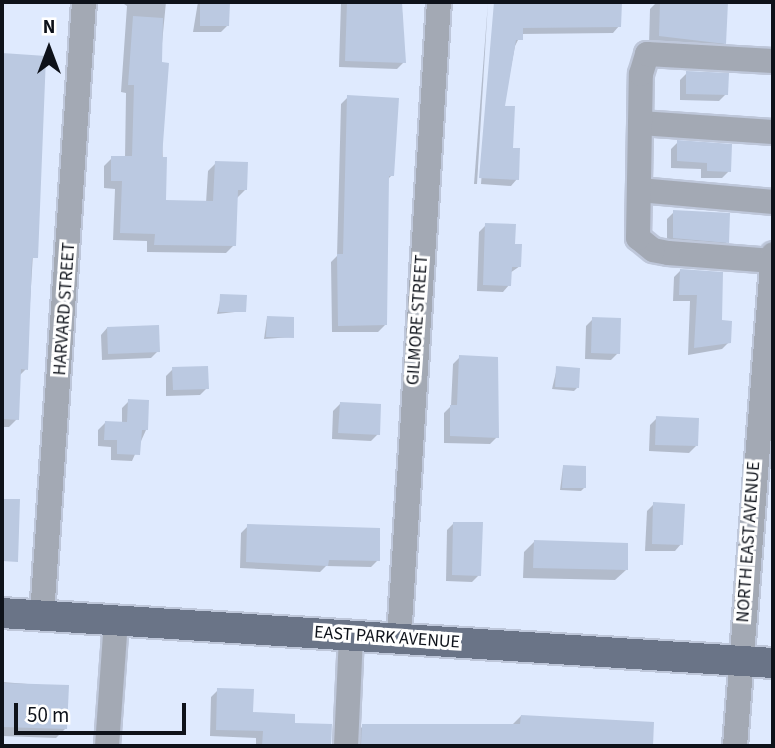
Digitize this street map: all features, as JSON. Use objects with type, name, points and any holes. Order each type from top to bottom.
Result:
[{"type":"main road","name":"EAST PARK AVENUE","points":[[2,612],[773,663]]},
{"type":"street","name":"HARVARD STREET","points":[[42,615],[84,2]]},
{"type":"street","name":"GILMORE STREET","points":[[399,639],[439,2]]},
{"type":"street","points":[[773,61],[647,54],[641,74],[638,238],[653,250],[668,253],[773,261]]},
{"type":"street","points":[[640,123],[773,132]]},
{"type":"street","points":[[639,190],[773,202]]},
{"type":"street","name":"NORTH EAST AVENUE","points":[[735,746],[773,254]]},
{"type":"street","points":[[107,746],[116,621]]},
{"type":"street","points":[[346,746],[351,636]]},
{"type":"building","points":[[200,2],[230,2],[229,26],[200,26]]},
{"type":"building","points":[[347,2],[402,2],[406,63],[345,61]]},
{"type":"building","points":[[494,2],[622,2],[621,27],[523,28],[523,40],[516,40],[505,106],[515,106],[513,148],[520,148],[519,180],[479,178]]},
{"type":"building","points":[[660,2],[728,2],[726,44],[659,36]]},
{"type":"building","points":[[133,16],[163,18],[162,62],[169,63],[162,157],[167,157],[166,200],[213,201],[215,161],[248,162],[247,190],[238,190],[236,246],[154,245],[155,234],[120,233],[122,181],[111,181],[111,156],[132,156],[134,85],[128,85]]},
{"type":"building","points":[[2,53],[46,56],[38,258],[32,258],[28,370],[21,369],[19,420],[2,419]]},
{"type":"building","points":[[686,71],[729,73],[728,95],[686,94]]},
{"type":"building","points":[[347,95],[399,98],[394,176],[389,176],[387,325],[338,326],[337,254],[343,254]]},
{"type":"building","points":[[677,140],[732,144],[731,172],[707,171],[707,163],[677,161]]},
{"type":"building","points":[[673,210],[730,213],[729,243],[673,238]]},
{"type":"building","points":[[485,223],[516,224],[515,244],[522,244],[521,267],[512,267],[511,286],[483,285]]},
{"type":"building","points":[[680,269],[723,272],[722,320],[732,321],[731,343],[694,348],[697,295],[679,295]]},
{"type":"building","points":[[220,294],[247,295],[246,312],[219,312]]},
{"type":"building","points":[[267,316],[294,317],[294,338],[266,337]]},
{"type":"building","points":[[592,317],[621,318],[620,354],[591,353]]},
{"type":"building","points":[[159,325],[160,352],[108,354],[107,327]]},
{"type":"building","points":[[459,355],[498,357],[499,438],[450,436],[450,405],[457,405]]},
{"type":"building","points":[[208,366],[209,389],[173,390],[172,367]]},
{"type":"building","points":[[556,366],[580,368],[579,388],[555,387]]},
{"type":"building","points":[[128,399],[149,400],[148,430],[142,430],[140,455],[117,454],[117,440],[104,440],[105,421],[127,422]]},
{"type":"building","points":[[340,402],[381,404],[380,435],[338,433]]},
{"type":"building","points":[[656,416],[699,418],[698,446],[655,445]]},
{"type":"building","points":[[563,465],[586,466],[586,488],[562,488]]},
{"type":"building","points":[[2,499],[20,499],[18,562],[2,561]]},
{"type":"building","points":[[653,502],[685,504],[683,545],[652,544]]},
{"type":"building","points":[[453,522],[483,522],[481,576],[452,575]]},
{"type":"building","points":[[247,524],[380,528],[380,561],[329,560],[328,566],[246,562]]},
{"type":"building","points":[[534,540],[628,543],[628,570],[533,568]]},
{"type":"building","points":[[2,683],[69,685],[67,729],[2,727]]},
{"type":"building","points":[[217,688],[254,689],[253,712],[295,714],[295,723],[332,724],[331,746],[262,746],[263,731],[216,730]]},
{"type":"building","points":[[521,715],[654,722],[653,746],[361,746],[362,724],[520,724]]}]
